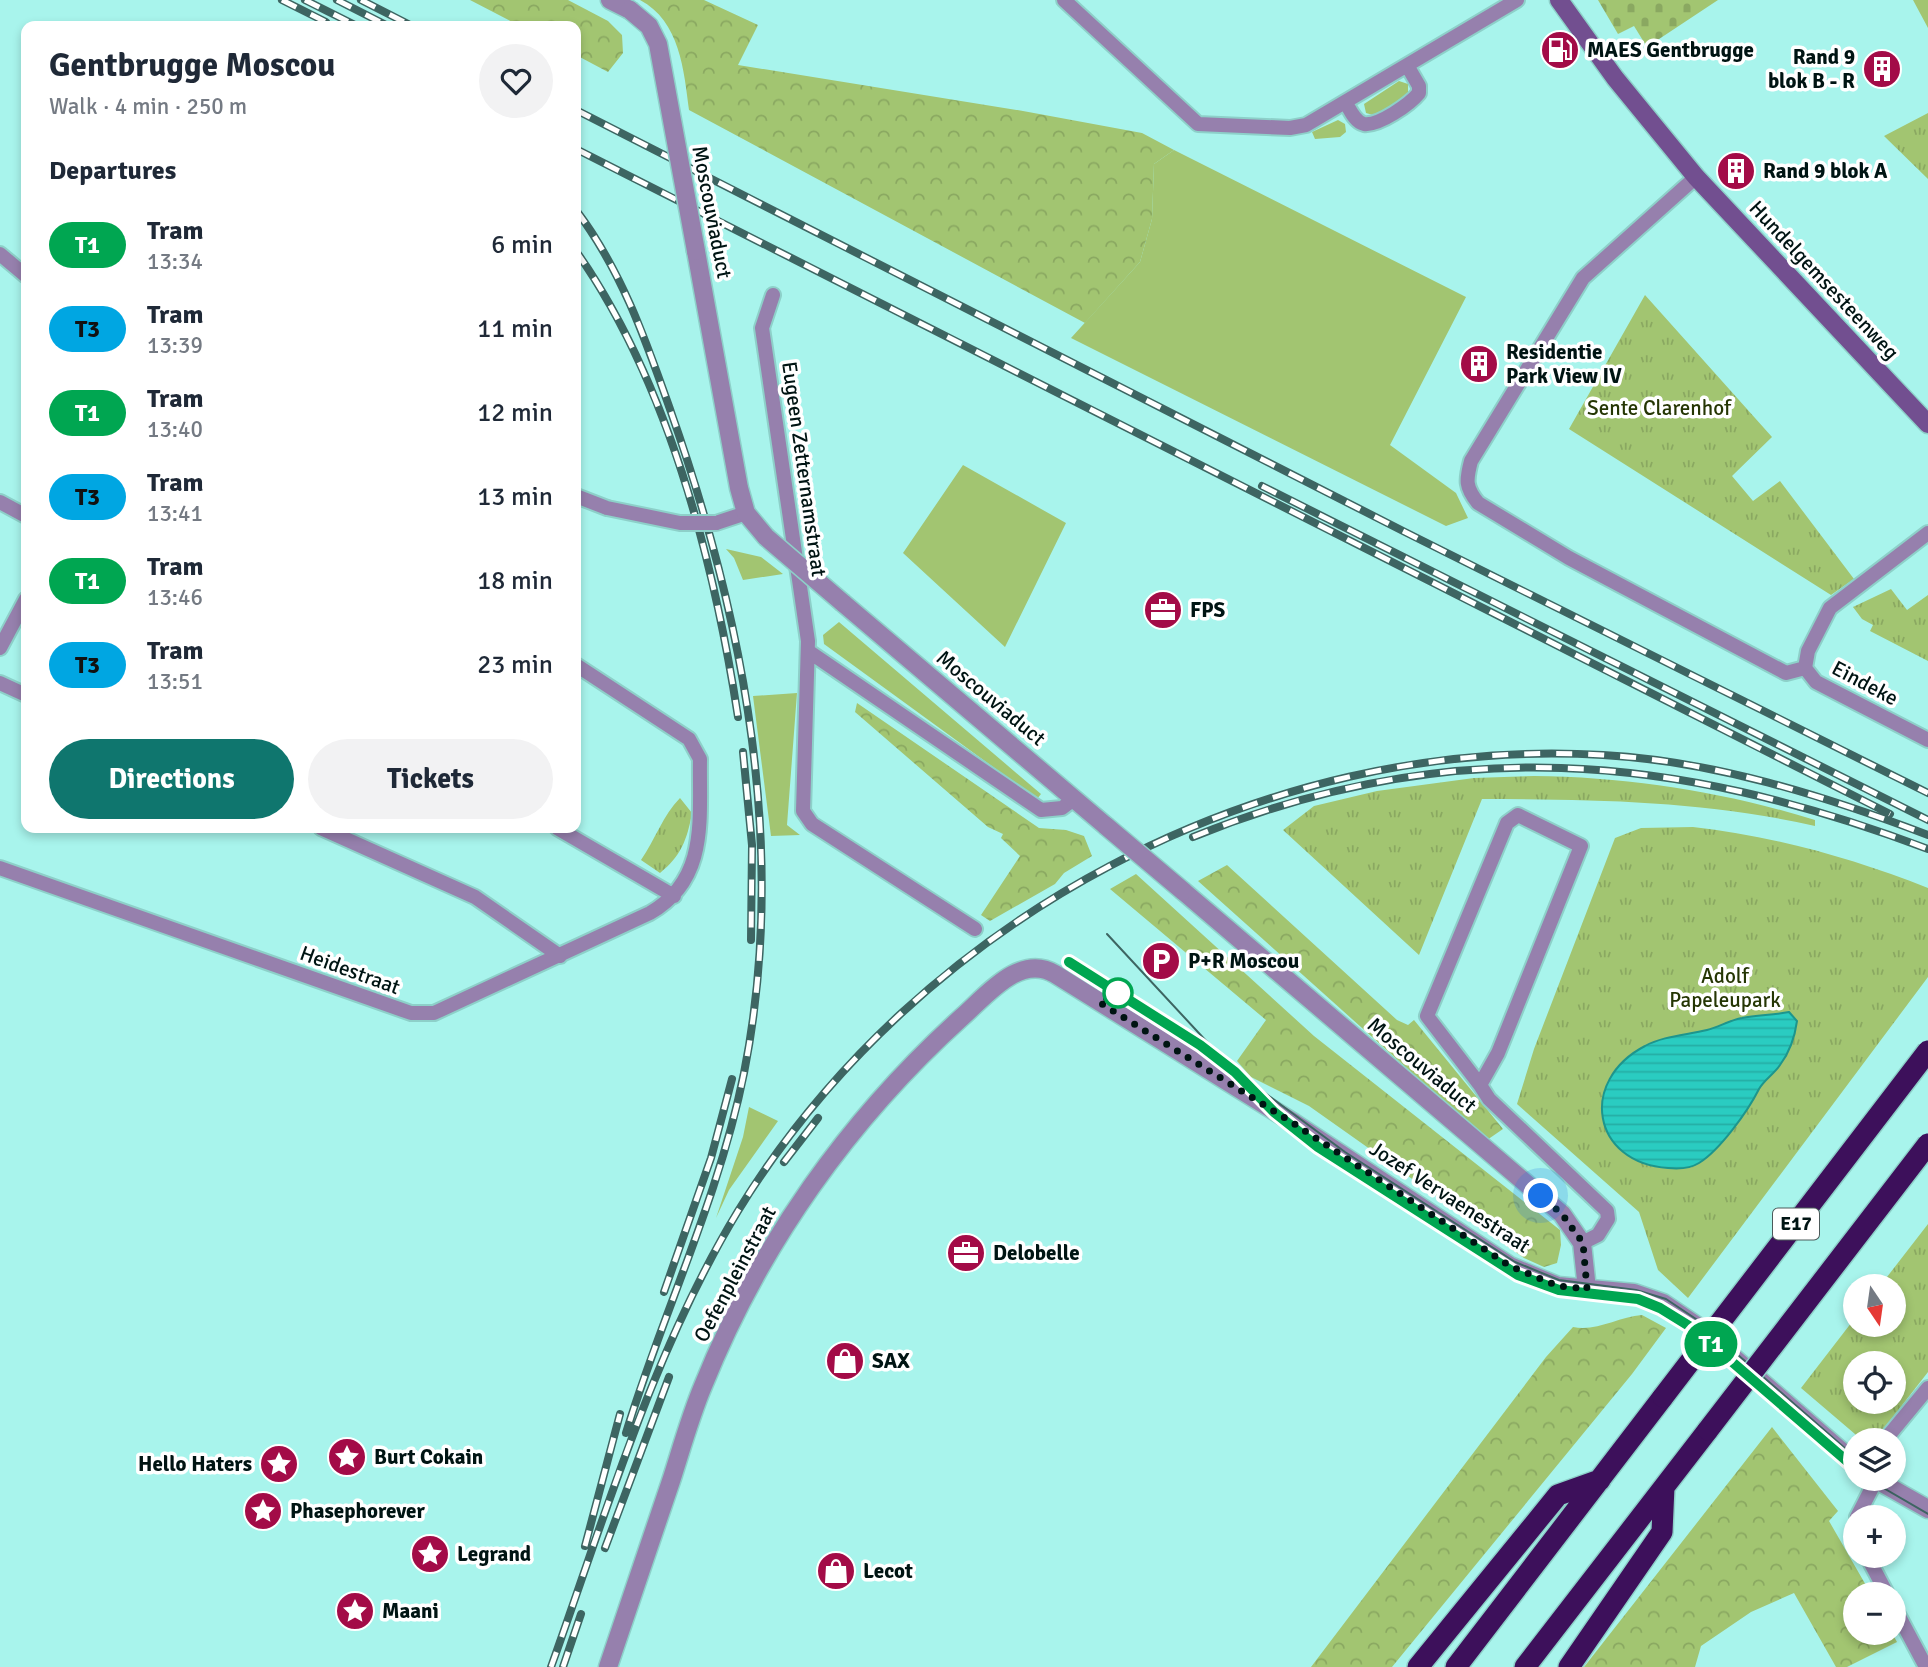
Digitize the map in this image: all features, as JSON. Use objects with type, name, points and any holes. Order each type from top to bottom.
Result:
[{"type":"highway","name":"E17","points":[[1456,1667],[1928,1051]]},
{"type":"highway","name":"E17","points":[[1525,1667],[1928,1144]]},
{"type":"highway","points":[[1418,1667],[1558,1495],[1600,1480]]},
{"type":"highway","points":[[1569,1667],[1661,1532],[1664,1487]]},
{"type":"main road","name":"Hundelgemsesteenweg","points":[[1559,0],[1615,78],[1696,177],[1928,424]]},
{"type":"street","name":"Moscouviaduct","points":[[610,0],[630,10],[649,26],[658,44],[738,488],[746,513],[766,537],[1562,1214],[1583,1243]]},
{"type":"street","points":[[1064,0],[1198,124],[1297,127],[1346,103],[1517,0]]},
{"type":"street","points":[[1346,103],[1356,120],[1364,124],[1375,122],[1394,111],[1419,93],[1419,86],[1408,67]]},
{"type":"street","points":[[1696,177],[1583,278],[1471,461],[1465,481],[1478,503],[1592,571],[1786,673],[1805,668]]},
{"type":"street","points":[[0,254],[21,271]]},
{"type":"street","name":"Eugeen Zetternamstraat","points":[[772,295],[762,328],[808,651],[803,811],[807,819],[975,929]]},
{"type":"street","points":[[581,498],[607,508],[680,523],[716,523],[746,513]]},
{"type":"street","points":[[0,502],[21,513]]},
{"type":"street","name":"Eindeke","points":[[1928,533],[1830,608],[1808,651],[1805,668],[1816,681],[1928,740]]},
{"type":"street","points":[[0,648],[21,608]]},
{"type":"street","points":[[808,651],[1041,810],[1062,808],[1074,799]]},
{"type":"street","points":[[566,833],[674,896],[694,866],[699,837],[700,759],[697,749],[689,738],[581,668]]},
{"type":"street","points":[[0,683],[21,693]]},
{"type":"street","points":[[1480,1085],[1497,1053],[1581,846],[1518,815],[1507,823],[1427,1016],[1489,1099],[1607,1211],[1608,1219],[1598,1235],[1583,1243],[1587,1289]]},
{"type":"street","points":[[332,833],[475,897],[560,956]]},
{"type":"street","name":"Heidestraat","points":[[0,868],[411,1013],[433,1013],[650,913],[674,896]]},
{"type":"street","name":"Jozef Vervaenestraat","points":[[1015,973],[1026,967],[1050,971],[1293,1123],[1510,1266],[1558,1286],[1634,1293],[1663,1303],[1696,1325],[1843,1453]]},
{"type":"street","name":"Oefenpleinstraat","points":[[608,1667],[702,1387],[765,1259],[811,1185],[864,1116],[927,1049],[1015,973]]},
{"type":"street","points":[[1895,1428],[1928,1388]]},
{"type":"street","points":[[1897,1491],[1928,1509]]},
{"type":"street","points":[[1906,1629],[1926,1667]]},
{"type":"green space","points":[[470,0],[568,0],[608,21],[622,35],[623,53],[608,72],[581,58],[581,21],[510,21]]},
{"type":"green space","points":[[640,0],[704,0],[758,25],[738,65],[1142,133],[1174,150],[1154,164],[1152,219],[1140,262],[1085,323],[689,110],[682,64],[672,34],[653,9]]},
{"type":"green space","points":[[1598,0],[1718,0],[1647,47],[1634,26],[1618,34]]},
{"type":"green space","points":[[1913,0],[1928,0],[1928,28]]},
{"type":"green space","points":[[1399,81],[1408,84],[1408,98],[1376,116],[1366,113],[1364,104]]},
{"type":"green space","points":[[1928,113],[1928,179],[1884,136]]},
{"type":"green space","points":[[1338,120],[1345,124],[1346,132],[1340,137],[1315,139],[1312,132]]},
{"type":"green space","points":[[1174,150],[1466,297],[1390,445],[1456,493],[1468,518],[1446,526],[1071,338],[1140,262],[1152,219],[1154,164]]},
{"type":"green space","name":"Sente Clarenhof","points":[[1645,295],[1772,437],[1732,476],[1753,501],[1780,481],[1854,579],[1831,595],[1569,429]]},
{"type":"green space","points":[[963,465],[1066,523],[1005,647],[903,553]]},
{"type":"green space","points":[[726,549],[761,557],[783,574],[743,580],[734,558]]},
{"type":"green space","points":[[1891,589],[1907,610],[1928,595],[1928,661],[1870,631],[1873,625],[1862,619],[1853,607]]},
{"type":"green space","points":[[839,622],[1041,794],[1037,799],[824,644],[823,635]]},
{"type":"green space","points":[[797,693],[787,825],[800,835],[771,836],[753,696]]},
{"type":"green space","points":[[857,703],[1039,828],[1066,830],[1084,836],[1092,856],[1064,873],[1055,884],[990,921],[981,915],[1020,856],[1001,838],[1003,834],[988,827],[855,712]]},
{"type":"green space","points":[[1534,776],[1606,779],[1712,794],[1815,820],[1815,826],[1691,806],[1608,801],[1482,799],[1419,955],[1283,830],[1314,806],[1377,791],[1474,778]]},
{"type":"green space","points":[[680,798],[692,813],[688,831],[678,854],[660,873],[641,860]]},
{"type":"green space","name":"Adolf Papeleupark","points":[[1693,827],[1782,842],[1870,867],[1928,888],[1928,977],[1688,1298],[1658,1270],[1639,1212],[1517,1104],[1534,1049],[1615,838],[1641,828]]},
{"type":"green space","points":[[1227,865],[1397,1020],[1408,1025],[1414,1020],[1503,1129],[1487,1140],[1198,881]]},
{"type":"green space","points":[[1136,874],[1314,1036],[1560,1230],[1561,1245],[1557,1263],[1544,1267],[1524,1258],[1309,1106],[1251,1077],[1237,1061],[1266,1020],[1110,889]]},
{"type":"green space","points":[[749,1107],[778,1121],[729,1190],[716,1218],[743,1137]]},
{"type":"green space","points":[[1928,1224],[1928,1372],[1906,1400],[1906,1351],[1843,1351],[1843,1414],[1895,1414],[1884,1428],[1848,1428],[1801,1388],[1843,1334],[1843,1337],[1906,1337],[1906,1274],[1889,1274]]},
{"type":"green space","points":[[1642,1315],[1666,1328],[1632,1374],[1392,1667],[1311,1667],[1546,1357],[1573,1327],[1590,1328]]},
{"type":"green space","points":[[1772,1427],[1838,1511],[1829,1521],[1843,1545],[1843,1568],[1856,1568],[1864,1582],[1843,1582],[1843,1645],[1891,1645],[1847,1667],[1836,1667],[1794,1593],[1751,1612],[1701,1646],[1695,1667],[1584,1667]]},
{"type":"water","points":[[1789,1012],[1797,1021],[1795,1033],[1783,1060],[1761,1086],[1741,1119],[1724,1140],[1699,1163],[1688,1167],[1668,1168],[1642,1163],[1623,1152],[1610,1136],[1603,1118],[1603,1099],[1610,1079],[1624,1061],[1645,1046],[1738,1019]]},
{"type":"tram line","points":[[1107,934],[1209,1044]]},
{"type":"tram line","points":[[1069,962],[1200,1045],[1345,1152],[1515,1262],[1559,1280],[1636,1290],[1666,1299],[1699,1321],[1843,1447]]},
{"type":"tram line","name":"T1","points":[[1069,962],[1200,1045],[1235,1072],[1274,1112],[1318,1147],[1518,1275],[1559,1290],[1638,1299],[1660,1308],[1694,1329],[1843,1458]]},
{"type":"tram line","points":[[1293,1128],[1345,1164]]},
{"type":"tram line","points":[[1501,1264],[1535,1283],[1561,1291]]},
{"type":"tram line","points":[[1889,1491],[1928,1514]]},
{"type":"railway","points":[[282,0],[324,21]]},
{"type":"railway","points":[[305,0],[347,21]]},
{"type":"railway","points":[[337,0],[378,21]]},
{"type":"railway","points":[[361,0],[402,21]]},
{"type":"railway","points":[[581,113],[1405,532],[1928,793]]},
{"type":"railway","points":[[581,152],[1890,814]]},
{"type":"railway","points":[[581,217],[607,257],[642,333],[697,492],[720,573],[738,655],[752,738],[760,822],[762,906],[757,990],[744,1073],[720,1165],[626,1433]]},
{"type":"railway","points":[[581,259],[608,302],[637,357],[682,475],[716,597],[738,717]]},
{"type":"railway","points":[[1262,486],[1928,820]]},
{"type":"railway","points":[[743,752],[752,845],[751,940]]},
{"type":"railway","points":[[551,1667],[656,1376],[708,1265],[738,1211],[813,1107],[901,1014],[1000,933],[1110,866],[1227,814],[1349,777],[1475,757],[1603,755],[1686,765],[1809,794],[1928,835]]},
{"type":"railway","points":[[1193,837],[1288,804],[1380,782],[1471,770],[1561,768],[1651,776],[1742,792],[1834,817],[1928,849]]},
{"type":"railway","points":[[664,1292],[711,1158],[732,1079]]},
{"type":"railway","points":[[784,1162],[818,1118]]},
{"type":"railway","points":[[605,1548],[669,1377]]},
{"type":"railway","points":[[585,1546],[620,1414]]},
{"type":"railway","points":[[563,1667],[581,1614]]},
{"type":"place","name":"MAES Gentbrugge","points":[[1560,50]]},
{"type":"place","name":"Rand 9 blok B - R","points":[[1882,69]]},
{"type":"place","name":"Rand 9 blok A","points":[[1736,171]]},
{"type":"place","name":"Residentie Park View IV","points":[[1479,364]]},
{"type":"place","name":"FPS","points":[[1163,610]]},
{"type":"place","name":"P+R Moscou","points":[[1161,961]]},
{"type":"place","name":"Delobelle","points":[[966,1253]]},
{"type":"place","name":"SAX","points":[[845,1361]]},
{"type":"place","name":"Burt Cokain","points":[[347,1457]]},
{"type":"place","name":"Hello Haters","points":[[279,1464]]},
{"type":"place","name":"Phasephorever","points":[[263,1511]]},
{"type":"place","name":"Legrand","points":[[430,1554]]},
{"type":"place","name":"Lecot","points":[[836,1571]]},
{"type":"place","name":"Maani","points":[[355,1611]]},
{"type":"route","points":[[1118,993],[1099,1002],[1293,1123],[1510,1266],[1558,1286],[1587,1289],[1583,1243],[1562,1214],[1541,1196]]}]
